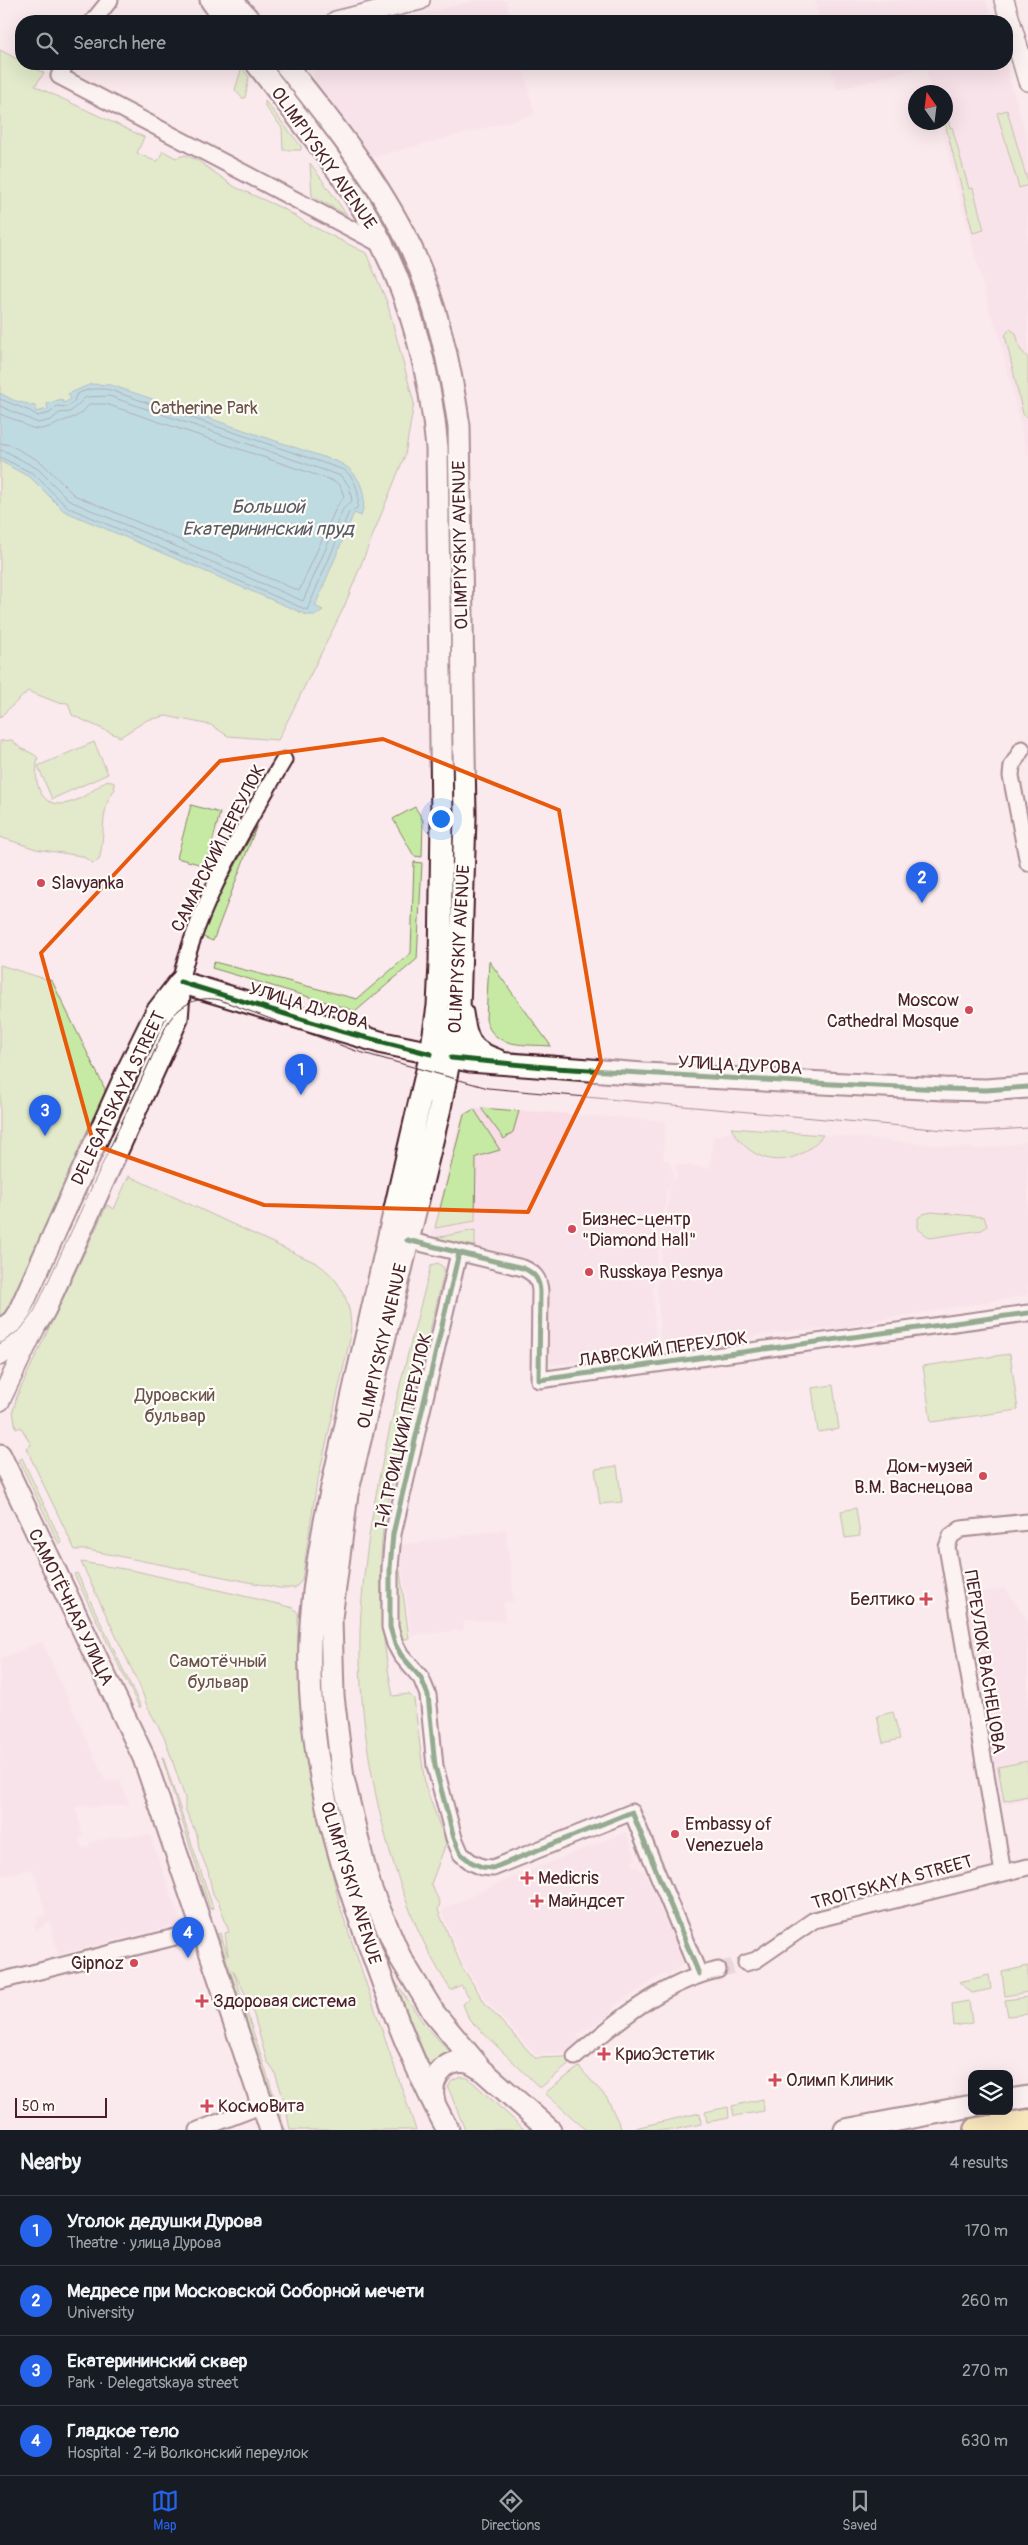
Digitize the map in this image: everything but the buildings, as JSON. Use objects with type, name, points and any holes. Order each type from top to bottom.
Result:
[{"type":"main road","points":[[211,0],[222,15]]},
{"type":"main road","points":[[231,0],[245,15]]},
{"type":"main road","name":"OLIMPIYSKIY AVENUE","points":[[261,70],[352,194],[382,245],[404,295],[414,329],[432,400],[437,448],[442,818],[438,1006],[450,1061],[331,1489],[314,1598],[310,1666],[316,1747],[321,1780],[342,1866],[391,2005],[443,2122]]},
{"type":"main road","name":"OLIMPIYSKIY AVENUE","points":[[290,70],[363,167],[410,247],[436,314],[452,380],[459,426],[465,817],[459,996],[450,1061],[347,1494],[331,1618],[334,1715],[349,1810],[371,1890],[385,1924],[414,1983],[434,2013],[481,2069],[550,2130]]},
{"type":"main road","name":"УЛИЦА ДУРОВА","points":[[180,982],[450,1061],[934,1089],[986,1090],[1028,1087]]},
{"type":"main road","name":"DELEGATSKAYA STREET","points":[[0,1354],[20,1342],[38,1322],[177,1019],[180,982]]},
{"type":"main road","name":"DELEGATSKAYA STREET","points":[[0,1331],[13,1321],[19,1312],[127,1072],[156,1013],[180,982]]},
{"type":"main road","points":[[459,996],[463,1022],[472,1046],[486,1056],[522,1065]]},
{"type":"main road","name":"САМОТЁЧНАЯ УЛИЦА","points":[[0,1455],[144,1758],[263,2105]]},
{"type":"main road","points":[[443,2122],[432,2095],[435,2079],[443,2069],[462,2062],[481,2069]]},
{"type":"main road","points":[[1013,2099],[1028,2097]]},
{"type":"main road","points":[[263,2105],[271,2130]]},
{"type":"main road","points":[[852,2128],[968,2107]]},
{"type":"main road","points":[[977,2130],[1028,2122]]},
{"type":"street","points":[[98,15],[110,0]]},
{"type":"street","points":[[360,15],[420,0]]},
{"type":"street","points":[[1004,0],[1008,15]]},
{"type":"street","points":[[1013,30],[1028,81]]},
{"type":"street","points":[[62,70],[254,178],[382,245]]},
{"type":"street","points":[[1022,749],[1012,766],[1011,776],[1028,863]]},
{"type":"street","name":"САМАРСКИЙ ПЕРЕУЛОК","points":[[180,982],[186,954],[198,924],[238,844],[284,760]]},
{"type":"street","name":"ЛАВРСКИЙ ПЕРЕУЛОК","points":[[407,1240],[523,1268],[537,1278],[541,1301],[539,1380],[1028,1313]]},
{"type":"street","name":"1-Й ТРОИЦКИЙ ПЕРЕУЛОК","points":[[459,1253],[393,1534],[390,1627],[401,1655],[422,1678],[428,1695],[435,1766],[442,1798],[461,1854],[482,1867],[504,1865],[632,1812],[699,1974]]},
{"type":"street","name":"DELEGATSKAYA STREET","points":[[0,1401],[38,1322]]},
{"type":"street","points":[[0,1481],[30,1521]]},
{"type":"street","name":"ПЕРЕУЛОК ВАСНЕЦОВА","points":[[1003,1873],[947,1547],[951,1536],[960,1529],[1028,1522]]},
{"type":"street","name":"TROITSKAYA STREET","points":[[746,1963],[756,1960],[814,1920],[1028,1866]]},
{"type":"street","points":[[0,1980],[203,1930]]},
{"type":"street","points":[[575,2057],[626,2015],[673,1986],[699,1974],[718,1970]]},
{"type":"street","points":[[198,2130],[263,2105]]},
{"type":"highlighted area","points":[[383,739],[559,810],[601,1062],[528,1212],[264,1205],[94,1145],[41,953],[220,761]]},
{"type":"shaded area","points":[[478,0],[506,0],[510,15],[418,15]]},
{"type":"shaded area","points":[[815,0],[986,0],[990,15],[819,15]]},
{"type":"shaded area","points":[[314,70],[524,70],[535,115],[369,158],[315,83]]},
{"type":"shaded area","points":[[832,70],[910,70],[837,90]]},
{"type":"shaded area","points":[[926,70],[1007,70],[1028,140],[1028,457],[998,332],[990,312],[942,130],[953,130],[953,85],[930,85]]},
{"type":"shaded area","points":[[484,1108],[666,1121],[663,1160],[669,1161],[674,1176],[667,1191],[653,1290],[656,1353],[552,1365],[545,1354],[544,1283],[430,1243],[462,1114],[470,1110]]},
{"type":"shaded area","points":[[737,1129],[978,1149],[1028,1142],[1028,1295],[866,1322],[847,1328],[796,1330],[661,1350],[657,1290],[670,1185],[677,1176],[676,1164],[710,1168],[713,1137]]},
{"type":"shaded area","points":[[506,1529],[514,1601],[504,1602],[505,1621],[464,1621],[464,1630],[411,1635],[399,1545]]},
{"type":"shaded area","points":[[1005,1588],[1028,1621],[1028,1800],[1002,1804],[965,1595]]},
{"type":"shaded area","points":[[42,1641],[106,1782],[120,1779],[129,1805],[76,1807],[83,1836],[79,1838],[82,1848],[89,1847],[88,1843],[113,1837],[150,1835],[180,1920],[176,1925],[58,1955],[50,1922],[43,1923],[44,1927],[36,1930],[34,1924],[38,1922],[37,1917],[46,1915],[33,1869],[0,1876],[0,1659]]},
{"type":"shaded area","points":[[626,1832],[636,1859],[631,1862],[633,1867],[637,1866],[639,1870],[643,1869],[685,1964],[667,1975],[665,1973],[614,2006],[610,2015],[577,2035],[583,2044],[569,2053],[536,2055],[490,2005],[463,1964],[441,1910],[503,1881]]},
{"type":"green space","name":"Catherine Park","points":[[0,50],[15,58],[15,70],[38,70],[44,73],[35,86],[144,137],[137,153],[157,162],[163,151],[176,158],[185,155],[197,160],[235,187],[284,209],[308,224],[366,253],[387,302],[414,403],[405,455],[344,607],[278,740],[228,736],[211,725],[166,716],[147,720],[120,737],[72,715],[68,703],[56,702],[28,691],[0,717]]},
{"type":"green space","points":[[241,70],[244,70],[249,77],[245,98],[242,98],[235,90]]},
{"type":"green space","points":[[265,101],[301,146],[301,150],[283,150],[282,128],[265,106]]},
{"type":"green space","points":[[1007,110],[1028,183],[1028,185],[1019,188],[997,113]]},
{"type":"green space","points":[[947,130],[953,130],[969,189],[973,188],[984,230],[973,233]]},
{"type":"green space","points":[[310,163],[347,215],[312,196]]},
{"type":"green space","points":[[1010,329],[1016,333],[1020,349],[1028,358],[1028,418],[1023,414],[1005,335]]},
{"type":"green space","points":[[12,740],[19,747],[38,758],[36,770],[39,790],[50,802],[59,804],[69,803],[81,798],[107,780],[114,783],[115,789],[110,797],[105,814],[99,860],[93,863],[82,856],[36,849],[0,837],[0,741]]},
{"type":"green space","points":[[94,742],[108,774],[52,799],[38,766]]},
{"type":"green space","points":[[191,805],[220,813],[206,866],[177,858]]},
{"type":"green space","points":[[415,807],[423,820],[422,857],[414,856],[393,819]]},
{"type":"green space","points":[[257,825],[213,941],[203,937],[197,938]]},
{"type":"green space","points":[[414,862],[422,863],[417,959],[356,1011],[212,968],[214,962],[357,999],[411,953]]},
{"type":"green space","points":[[489,961],[551,1046],[512,1043],[495,1036],[486,1019]]},
{"type":"green space","points":[[0,965],[52,981],[105,1089],[105,1103],[8,1312],[0,1318]]},
{"type":"green space","points":[[481,1108],[519,1111],[513,1132],[504,1139]]},
{"type":"green space","points":[[474,1109],[500,1150],[476,1157],[475,1221],[435,1228],[464,1115]]},
{"type":"green space","points":[[731,1128],[823,1135],[800,1154],[788,1159],[775,1160],[751,1151],[740,1141]]},
{"type":"green space","name":"Дуровский бульвар","points":[[129,1176],[316,1263],[333,1278],[345,1296],[350,1316],[350,1339],[316,1488],[302,1580],[295,1588],[279,1588],[88,1550],[75,1550],[26,1448],[31,1445],[21,1427],[16,1429],[13,1411],[17,1396],[107,1205],[114,1209]]},
{"type":"green space","points":[[932,1212],[984,1217],[987,1226],[982,1230],[930,1238],[918,1229],[918,1218],[923,1214]]},
{"type":"green space","points":[[475,1230],[475,1246],[435,1238]]},
{"type":"green space","points":[[438,1263],[444,1268],[444,1273],[385,1515],[380,1583],[385,1651],[393,1696],[409,1694],[414,1699],[425,1785],[446,1843],[431,1884],[440,1903],[438,1910],[462,1967],[487,2006],[535,2058],[566,2057],[572,2062],[540,2088],[469,2019],[463,2004],[470,1998],[461,1985],[451,1990],[421,1936],[398,1878],[386,1838],[373,1779],[364,1719],[361,1689],[360,1628],[366,1556],[380,1472],[399,1388],[431,1265]]},
{"type":"green space","points":[[1010,1354],[1018,1410],[931,1422],[923,1366]]},
{"type":"green space","points":[[833,1385],[839,1429],[818,1432],[812,1388]]},
{"type":"green space","points":[[22,1458],[62,1543],[59,1544],[19,1460]]},
{"type":"green space","points":[[617,1466],[622,1502],[600,1504],[595,1469]]},
{"type":"green space","points":[[856,1508],[860,1536],[845,1538],[841,1511]]},
{"type":"green space","points":[[397,1548],[409,1638],[399,1641],[397,1638]]},
{"type":"green space","name":"Самотёчный бульвар","points":[[81,1562],[136,1571],[278,1604],[293,1608],[298,1613],[298,1669],[302,1724],[318,1815],[341,1910],[416,2130],[290,2130],[285,2103],[275,2073],[267,2061],[251,2005],[233,1970],[285,2130],[283,2130],[218,1934],[220,1933],[228,1956],[225,1933],[229,1932],[219,1903],[213,1894],[208,1871],[199,1849],[197,1835],[185,1809],[185,1798],[165,1739],[147,1706],[141,1689]]},
{"type":"green space","points":[[77,1573],[141,1707],[139,1707],[74,1574]]},
{"type":"green space","points":[[893,1712],[900,1739],[883,1743],[877,1716]]},
{"type":"green space","points":[[162,1757],[213,1908],[210,1909]]},
{"type":"green space","points":[[1028,1761],[1028,1796],[1004,1801],[998,1767]]},
{"type":"green space","points":[[1028,1966],[1028,1992],[1005,1996],[1002,1972]]},
{"type":"green space","points":[[989,1975],[991,1989],[972,1993],[959,1982]]},
{"type":"green space","points":[[393,1978],[424,2024],[450,2052],[431,2069]]},
{"type":"green space","points":[[1028,1997],[1028,2014],[1008,2016],[1005,2000]]},
{"type":"green space","points":[[969,2001],[972,2023],[954,2026],[952,2004]]},
{"type":"green space","points":[[579,2067],[607,2098],[622,2130],[586,2130],[545,2093]]},
{"type":"green space","points":[[461,2077],[468,2078],[525,2130],[465,2130],[448,2087],[452,2081]]},
{"type":"green space","points":[[763,2099],[764,2111],[734,2116],[732,2106]]},
{"type":"green space","points":[[728,2107],[729,2118],[707,2122],[705,2112]]},
{"type":"green space","points":[[700,2113],[701,2124],[673,2130],[636,2130],[635,2128]]},
{"type":"water","name":"Большой Екатерининский пруд","points":[[91,384],[111,385],[338,462],[352,471],[357,477],[363,492],[363,508],[361,516],[354,513],[315,606],[323,610],[315,615],[307,615],[64,511],[31,478],[0,461],[0,393],[13,400],[35,406],[36,412],[48,409],[47,404],[61,399],[64,403],[71,399],[68,394]]},
{"type":"tunnel","points":[[718,1970],[746,1963]]},
{"type":"tram line","points":[[0,1344],[21,1329],[35,1310],[167,1024],[183,1007],[196,1000],[220,1000],[356,1051],[488,1088],[966,1132],[1028,1128]]},
{"type":"cycle path","points":[[180,982],[344,1032],[431,1054]]},
{"type":"cycle path","points":[[451,1058],[555,1068],[832,1084],[986,1090],[1028,1087]]},
{"type":"cycle path","points":[[407,1240],[523,1268],[533,1274],[537,1279],[540,1291],[539,1380],[1028,1313]]},
{"type":"cycle path","points":[[459,1253],[393,1534],[390,1568],[390,1627],[395,1644],[401,1655],[421,1678],[428,1695],[435,1766],[454,1838],[461,1854],[471,1862],[482,1867],[493,1868],[632,1812],[699,1974]]},
{"type":"place","name":"Slavyanka","points":[[41,883]]},
{"type":"place","name":"Медресе при Московской Соборной мечети","points":[[922,903]]},
{"type":"place","name":"Moscow Cathedral Mosque","points":[[969,1010]]},
{"type":"place","name":"Уголок дедушки Дурова","points":[[301,1095]]},
{"type":"place","name":"Екатерининский сквер","points":[[45,1136]]},
{"type":"place","name":"Бизнес-центр \"Diamond Hall\"","points":[[572,1229]]},
{"type":"place","name":"Russkaya Pesnya","points":[[589,1272]]},
{"type":"place","name":"Дом-музей В.М. Васнецова","points":[[983,1476]]},
{"type":"place","name":"Белтико","points":[[926,1599]]},
{"type":"place","name":"Embassy of Venezuela","points":[[675,1834]]},
{"type":"place","name":"Medicris","points":[[527,1878]]},
{"type":"place","name":"Майндсет","points":[[537,1901]]},
{"type":"place","name":"Гладкое тело","points":[[188,1958]]},
{"type":"place","name":"Gipnoz","points":[[134,1963]]},
{"type":"place","name":"Здоровая система","points":[[202,2001]]},
{"type":"place","name":"КриоЭстетик","points":[[604,2054]]},
{"type":"place","name":"Олимп Клиник","points":[[775,2080]]},
{"type":"place","name":"КосмоВита","points":[[207,2106]]}]
